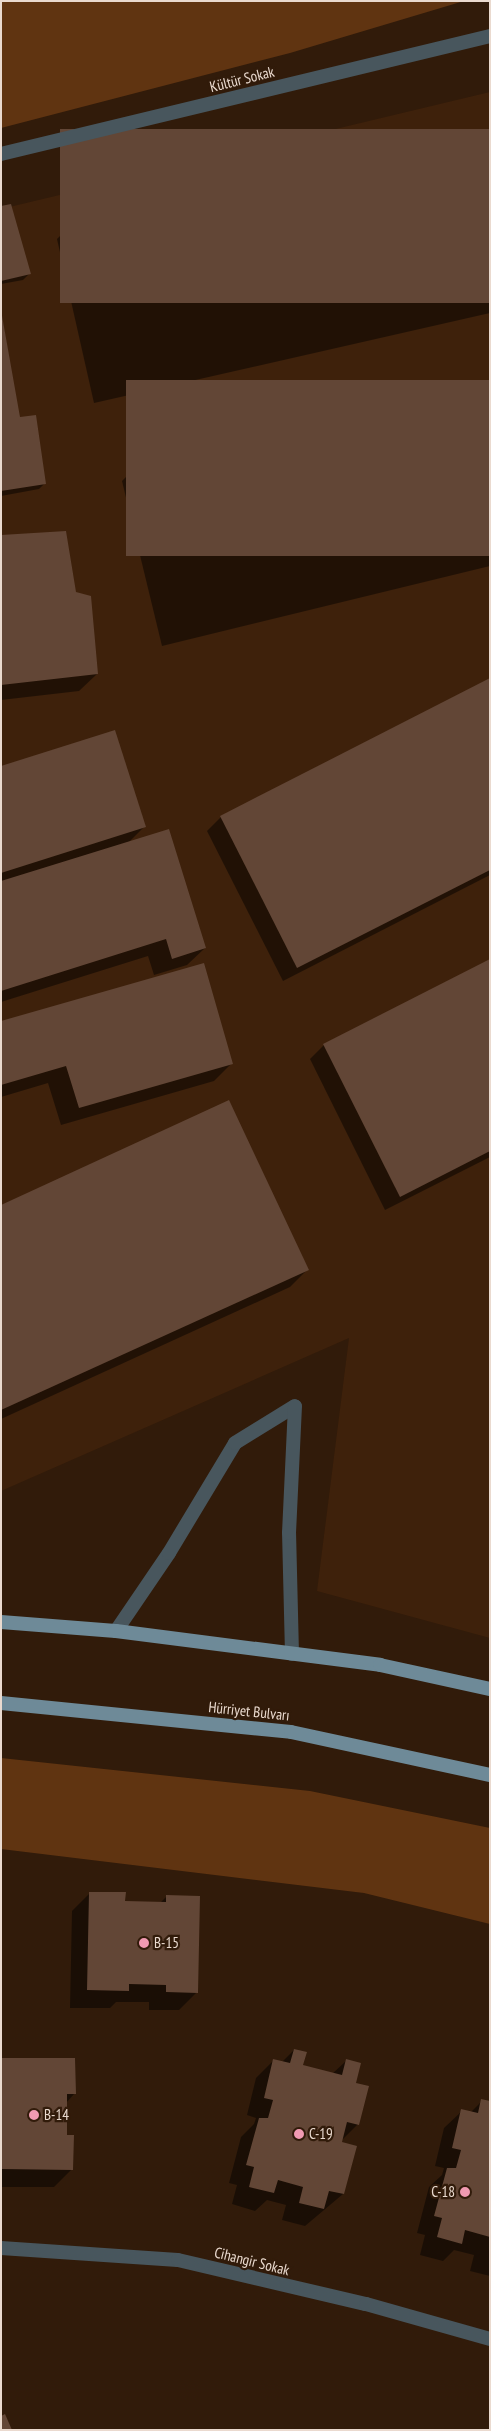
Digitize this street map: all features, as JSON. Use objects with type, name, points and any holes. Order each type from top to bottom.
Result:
[{"type":"main road","points":[[1,1622],[116,1631],[380,1665],[490,1689]]},
{"type":"main road","name":"Hürriyet Bulvarı","points":[[1,1703],[291,1732],[490,1775]]},
{"type":"street","name":"Kültür Sokak","points":[[1,154],[490,36]]},
{"type":"street","points":[[116,1631],[169,1553],[235,1443],[295,1406],[289,1533],[292,1654]]},
{"type":"street","name":"Cihangir Sokak","points":[[1,2248],[178,2260],[366,2304],[490,2339]]},
{"type":"shaded area","points":[[1,1],[464,1],[290,53],[1,128]]},
{"type":"shaded area","points":[[490,92],[490,1638],[317,1591],[349,1338],[1,1491],[1,209]]},
{"type":"shaded area","points":[[1,1758],[310,1791],[490,1828],[490,1924],[364,1893],[1,1849]]},
{"type":"building","points":[[60,129],[490,129],[490,303],[60,303]]},
{"type":"building","points":[[11,204],[31,274],[1,281],[1,206]]},
{"type":"building","points":[[1,310],[20,417],[36,415],[46,484],[1,491]]},
{"type":"building","points":[[126,380],[490,380],[490,556],[126,556]]},
{"type":"building","points":[[66,531],[76,592],[91,596],[98,674],[1,685],[1,535]]},
{"type":"building","points":[[490,678],[490,870],[297,968],[220,816]]},
{"type":"building","points":[[115,730],[146,827],[1,873],[1,766]]},
{"type":"building","points":[[169,829],[206,948],[172,959],[166,939],[1,991],[1,881]]},
{"type":"building","points":[[490,959],[490,1151],[400,1197],[323,1044]]},
{"type":"building","points":[[204,963],[233,1064],[79,1108],[66,1066],[1,1085],[1,1021]]},
{"type":"building","points":[[229,1100],[309,1270],[1,1410],[1,1205]]},
{"type":"building","name":"B-15","points":[[89,1892],[126,1892],[125,1901],[166,1902],[166,1895],[200,1896],[198,1993],[166,1992],[166,1985],[129,1984],[129,1991],[87,1990]]},
{"type":"building","name":"C-19","points":[[294,2049],[307,2052],[303,2065],[342,2075],[346,2059],[361,2063],[356,2083],[369,2086],[359,2125],[347,2122],[342,2142],[357,2146],[344,2194],[329,2191],[324,2209],[299,2203],[303,2187],[278,2180],[274,2193],[249,2187],[254,2167],[246,2165],[259,2118],[268,2118],[273,2100],[264,2098],[273,2059],[290,2063]]},
{"type":"building","name":"B-14","points":[[1,2058],[75,2058],[76,2094],[67,2094],[67,2135],[74,2135],[73,2170],[1,2169]]},
{"type":"building","name":"C-18","points":[[481,2099],[490,2101],[490,2237],[465,2230],[462,2244],[437,2237],[442,2218],[434,2216],[447,2168],[456,2168],[461,2150],[452,2148],[461,2109],[478,2113]]},
{"type":"building","points":[[5,2414],[12,2430],[1,2430],[1,2416]]},
{"type":"place","name":"B-15","points":[[144,1943]]},
{"type":"place","name":"B-14","points":[[34,2115]]},
{"type":"place","name":"C-19","points":[[299,2134]]},
{"type":"place","name":"C-18","points":[[465,2192]]}]
